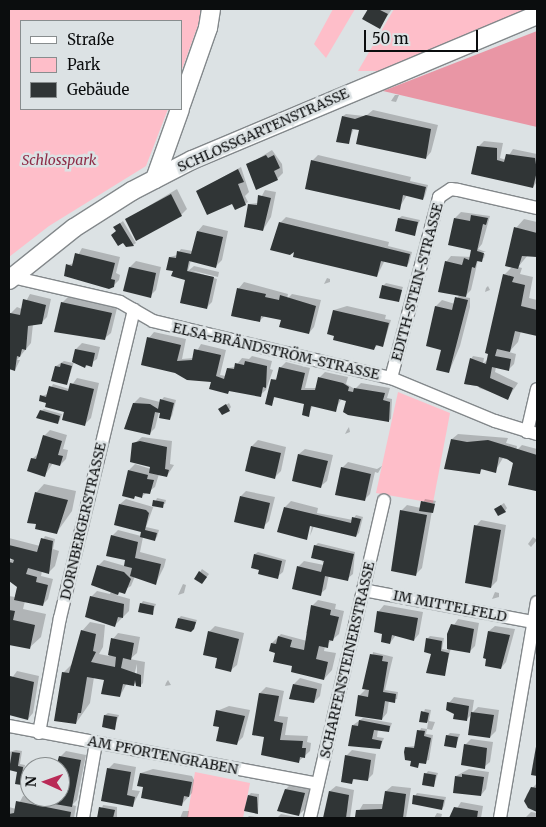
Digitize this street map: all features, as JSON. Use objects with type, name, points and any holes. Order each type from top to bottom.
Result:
[{"type":"street","points":[[182,104],[208,28],[211,9]]},
{"type":"street","name":"SCHLOSSGARTENSTRASSE","points":[[11,279],[74,228],[156,178],[313,107],[537,15]]},
{"type":"street","points":[[156,178],[180,110]]},
{"type":"street","name":"EDITH-STEIN-STRASSE","points":[[391,378],[439,197],[450,190],[458,190],[537,208]]},
{"type":"street","name":"ELSA-BRÄNDSTRÖM-STRASSE","points":[[11,279],[120,302],[153,321],[391,378],[532,433]]},
{"type":"street","name":"DORNBERGERSTRASSE","points":[[39,733],[64,601],[134,310]]},
{"type":"street","points":[[532,433],[537,390]]},
{"type":"street","name":"SCHARFENSTEINERSTRASSE","points":[[310,818],[384,501]]},
{"type":"street","name":"IM MITTELFELD","points":[[364,590],[535,622]]},
{"type":"street","points":[[500,818],[537,602]]},
{"type":"street","name":"AM PFORTENGRABEN","points":[[9,726],[318,784]]},
{"type":"street","points":[[82,818],[96,742]]},
{"type":"green space","name":"Schlosspark","points":[[9,9],[200,9],[202,14],[182,69],[182,20],[20,20],[20,110],[168,110],[146,166],[49,226],[9,257]]},
{"type":"green space","points":[[333,9],[355,9],[326,58],[314,44]]},
{"type":"green space","points":[[394,9],[537,9],[382,71],[358,71]]},
{"type":"green space","points":[[398,392],[450,413],[433,503],[376,493]]},
{"type":"green space","points":[[195,772],[250,783],[243,818],[187,818]]},
{"type":"shaded area","points":[[537,31],[537,127],[383,91]]},
{"type":"building","points":[[368,9],[378,9],[388,14],[380,29],[362,19]]},
{"type":"building","points":[[366,115],[431,129],[426,159],[356,144],[359,130],[352,129],[349,144],[336,142],[342,116],[355,119]]},
{"type":"building","points":[[477,146],[497,148],[497,160],[504,162],[506,154],[535,158],[537,171],[533,188],[471,174]]},
{"type":"building","points":[[266,155],[268,158],[274,155],[280,168],[274,171],[278,180],[256,190],[246,164]]},
{"type":"building","points":[[311,160],[426,187],[423,200],[403,195],[400,210],[305,189]]},
{"type":"building","points":[[238,169],[244,182],[238,184],[246,205],[235,210],[232,204],[207,215],[196,191]]},
{"type":"building","points":[[171,194],[182,216],[136,241],[125,219]]},
{"type":"building","points":[[258,195],[271,198],[263,231],[244,227],[248,204],[257,205]]},
{"type":"building","points":[[471,215],[488,218],[486,225],[483,224],[477,251],[484,253],[482,262],[477,261],[475,268],[472,267],[466,297],[438,292],[445,261],[462,265],[464,258],[469,260],[471,250],[448,245],[454,218],[470,221]]},
{"type":"building","points":[[398,218],[418,222],[415,236],[395,231]]},
{"type":"building","points":[[279,222],[410,254],[407,267],[381,261],[377,277],[293,257],[294,252],[290,255],[270,250]]},
{"type":"building","points":[[120,223],[134,246],[126,247],[123,243],[118,246],[111,235],[116,231],[113,227]]},
{"type":"building","points":[[514,227],[537,233],[537,257],[522,256],[518,269],[505,266]]},
{"type":"building","points":[[197,231],[223,237],[216,268],[189,261],[187,271],[214,277],[207,309],[180,303],[185,280],[171,276],[173,271],[166,270],[169,257],[176,258],[177,251],[191,254]]},
{"type":"building","points":[[75,253],[115,263],[111,279],[115,280],[114,287],[109,289],[64,276],[66,264],[72,266]]},
{"type":"building","points":[[129,267],[156,273],[151,298],[123,291]]},
{"type":"building","points":[[503,274],[514,277],[512,282],[525,285],[521,306],[537,310],[537,336],[515,331],[510,352],[497,349],[495,356],[511,359],[509,371],[492,367],[490,378],[513,388],[508,400],[477,386],[464,384],[470,358],[486,364],[488,354],[485,353]]},
{"type":"building","points":[[382,285],[402,290],[399,302],[379,298]]},
{"type":"building","points":[[237,288],[266,294],[265,297],[279,300],[280,295],[316,306],[309,334],[279,327],[281,320],[261,316],[260,322],[231,316]]},
{"type":"building","points":[[455,297],[468,300],[449,373],[436,370],[441,350],[426,346],[435,306],[452,310]]},
{"type":"building","points":[[23,299],[46,305],[42,324],[28,326],[26,350],[22,349],[20,357],[17,356],[15,371],[9,369],[9,318],[10,313],[20,315]]},
{"type":"building","points":[[61,302],[112,313],[105,340],[54,332]]},
{"type":"building","points":[[333,310],[389,323],[383,347],[376,345],[374,350],[333,340],[334,336],[327,334]]},
{"type":"building","points":[[147,337],[181,345],[177,361],[192,360],[194,349],[221,355],[216,376],[224,379],[227,368],[234,369],[235,363],[244,365],[245,361],[267,366],[266,388],[263,387],[261,397],[229,391],[228,394],[209,389],[211,382],[187,380],[175,373],[141,365]]},
{"type":"building","points":[[75,349],[95,353],[92,367],[86,365],[85,368],[72,362]]},
{"type":"building","points":[[61,363],[72,366],[67,385],[51,381],[55,366],[60,367]]},
{"type":"building","points":[[279,367],[305,373],[301,390],[315,390],[318,377],[343,383],[349,387],[348,391],[353,392],[354,388],[385,393],[383,400],[390,402],[389,422],[348,415],[343,412],[346,401],[339,399],[336,412],[311,406],[309,417],[302,415],[304,404],[274,397],[272,406],[265,404],[271,379],[276,380]]},
{"type":"building","points":[[70,383],[94,389],[85,426],[62,420],[64,412],[45,407],[46,403],[39,401],[40,395],[46,397],[49,386],[68,391]]},
{"type":"building","points":[[160,399],[174,403],[170,420],[159,418],[160,413],[155,412],[150,435],[124,429],[133,403],[150,404],[158,409]]},
{"type":"building","points":[[226,404],[230,411],[222,415],[218,409]]},
{"type":"building","points":[[40,410],[60,416],[58,424],[36,418]]},
{"type":"building","points":[[43,435],[62,441],[58,455],[63,456],[60,466],[49,463],[45,477],[27,471],[31,458],[36,459]]},
{"type":"building","points":[[451,439],[467,442],[488,440],[537,455],[536,491],[508,485],[513,463],[499,457],[496,473],[481,469],[480,474],[444,469]]},
{"type":"building","points":[[140,441],[167,447],[165,469],[169,470],[167,477],[149,473],[150,467],[130,462],[132,443]]},
{"type":"building","points":[[251,446],[281,453],[275,479],[245,471]]},
{"type":"building","points":[[298,454],[328,461],[321,488],[292,481]]},
{"type":"building","points":[[341,467],[371,474],[365,501],[335,495]]},
{"type":"building","points":[[128,470],[148,475],[147,479],[154,480],[150,494],[143,493],[142,498],[135,496],[134,499],[122,496]]},
{"type":"building","points":[[35,492],[68,500],[57,534],[35,529],[36,524],[27,523]]},
{"type":"building","points":[[240,496],[270,503],[264,529],[234,522]]},
{"type":"building","points":[[153,500],[164,502],[163,508],[152,506]]},
{"type":"building","points":[[421,501],[435,504],[433,513],[419,511]]},
{"type":"building","points":[[119,504],[146,510],[149,513],[145,530],[157,533],[155,541],[140,537],[141,532],[114,525]]},
{"type":"building","points":[[501,505],[506,512],[498,516],[494,509]]},
{"type":"building","points":[[284,507],[351,523],[352,517],[361,519],[356,537],[310,526],[307,540],[277,532]]},
{"type":"building","points":[[400,510],[427,515],[416,576],[391,571]]},
{"type":"building","points":[[474,525],[501,530],[491,588],[465,583]]},
{"type":"building","points":[[111,535],[138,542],[135,558],[161,564],[156,585],[130,576],[132,568],[124,566],[125,560],[106,556]]},
{"type":"building","points":[[41,538],[53,541],[49,574],[28,568],[26,574],[37,577],[36,582],[48,585],[43,606],[14,600],[17,587],[9,581],[9,562],[13,563],[14,560],[9,558],[9,545],[37,552]]},
{"type":"building","points":[[314,545],[354,554],[348,581],[325,576],[321,596],[292,589],[297,566],[321,572],[324,561],[311,558]]},
{"type":"building","points":[[254,554],[282,561],[278,579],[258,574],[259,570],[251,568]]},
{"type":"building","points":[[97,565],[124,572],[131,579],[125,594],[119,592],[118,595],[91,585]]},
{"type":"building","points":[[199,571],[207,577],[202,584],[194,579]]},
{"type":"building","points":[[90,596],[124,604],[123,618],[118,617],[115,627],[85,617]]},
{"type":"building","points":[[140,603],[154,606],[153,615],[138,612]]},
{"type":"building","points":[[311,605],[331,610],[330,615],[339,617],[333,641],[329,640],[328,648],[319,646],[316,659],[328,662],[324,680],[291,672],[292,666],[273,662],[275,653],[269,651],[271,643],[276,644],[278,636],[292,640],[290,647],[304,650]]},
{"type":"building","points":[[9,610],[15,611],[13,620],[35,625],[30,649],[9,645]]},
{"type":"building","points":[[377,611],[418,618],[414,641],[392,635],[390,644],[381,642],[382,634],[374,632]]},
{"type":"building","points":[[178,618],[196,622],[194,629],[191,632],[175,628]]},
{"type":"building","points":[[451,624],[474,629],[470,653],[447,649],[447,634]]},
{"type":"building","points":[[81,630],[96,634],[93,651],[96,652],[91,662],[115,667],[116,657],[108,655],[111,638],[134,643],[131,660],[123,658],[121,668],[141,675],[141,687],[136,686],[135,680],[134,686],[123,684],[120,697],[101,694],[104,680],[87,677],[81,713],[78,713],[76,724],[54,721],[62,672],[69,673]]},
{"type":"building","points":[[208,631],[239,639],[231,672],[215,668],[217,658],[203,655]]},
{"type":"building","points":[[488,631],[510,635],[501,669],[485,666],[486,659],[483,658]]},
{"type":"building","points":[[426,638],[442,641],[441,651],[449,653],[445,676],[426,673],[431,654],[424,652]]},
{"type":"building","points":[[370,654],[383,656],[382,661],[388,662],[383,692],[396,694],[395,703],[385,701],[382,720],[355,716],[358,695],[368,697],[369,690],[362,689]]},
{"type":"building","points":[[10,676],[34,682],[28,720],[9,715]]},
{"type":"building","points":[[293,684],[317,689],[314,703],[289,699]]},
{"type":"building","points":[[259,693],[279,696],[274,721],[283,723],[280,740],[303,741],[302,748],[306,748],[305,758],[300,757],[299,763],[261,755],[264,737],[252,735]]},
{"type":"building","points":[[447,702],[469,706],[467,721],[453,719],[454,714],[446,710]]},
{"type":"building","points":[[216,710],[245,716],[237,745],[216,741],[219,727],[213,726]]},
{"type":"building","points":[[421,711],[429,713],[427,723],[419,722]]},
{"type":"building","points":[[471,712],[494,715],[490,738],[468,735]]},
{"type":"building","points":[[104,715],[117,717],[115,730],[102,727]]},
{"type":"building","points":[[359,720],[390,726],[389,732],[374,730],[372,739],[382,741],[380,749],[348,746],[352,725],[358,726]]},
{"type":"building","points":[[417,730],[425,731],[424,736],[431,738],[426,764],[419,763],[418,768],[410,766],[411,761],[405,760],[404,752],[405,747],[414,748]]},
{"type":"building","points":[[446,735],[458,737],[456,748],[444,746]]},
{"type":"building","points":[[537,741],[537,776],[531,775]]},
{"type":"building","points":[[464,744],[487,748],[485,769],[461,765]]},
{"type":"building","points":[[12,752],[20,753],[18,766],[20,766],[20,785],[15,784],[17,772],[9,770]]},
{"type":"building","points":[[345,755],[371,760],[368,781],[353,779],[352,784],[341,782]]},
{"type":"building","points":[[70,758],[81,760],[72,807],[70,807]]},
{"type":"building","points":[[107,768],[131,772],[127,795],[135,797],[133,807],[101,801]]},
{"type":"building","points":[[140,773],[192,782],[189,797],[184,796],[182,806],[141,798],[143,787],[137,786]]},
{"type":"building","points":[[424,773],[436,775],[434,787],[422,785]]},
{"type":"building","points":[[462,774],[484,777],[481,796],[453,793],[455,776],[462,777]]},
{"type":"building","points":[[531,787],[537,788],[537,812],[528,808],[524,801]]},
{"type":"building","points":[[285,789],[305,793],[299,816],[277,811]]},
{"type":"building","points":[[329,791],[349,795],[346,818],[323,818]]},
{"type":"building","points":[[385,791],[406,794],[403,818],[355,817],[356,810],[382,809]]},
{"type":"building","points":[[248,795],[257,797],[258,814],[244,811]]},
{"type":"building","points":[[413,795],[444,800],[442,810],[412,804]]},
{"type":"building","points":[[16,801],[20,802],[20,807],[46,807],[71,812],[70,818],[9,818],[9,814],[14,813]]},
{"type":"building","points":[[99,807],[115,810],[113,818],[97,818]]},
{"type":"building","points":[[454,807],[478,811],[477,818],[449,818]]}]
